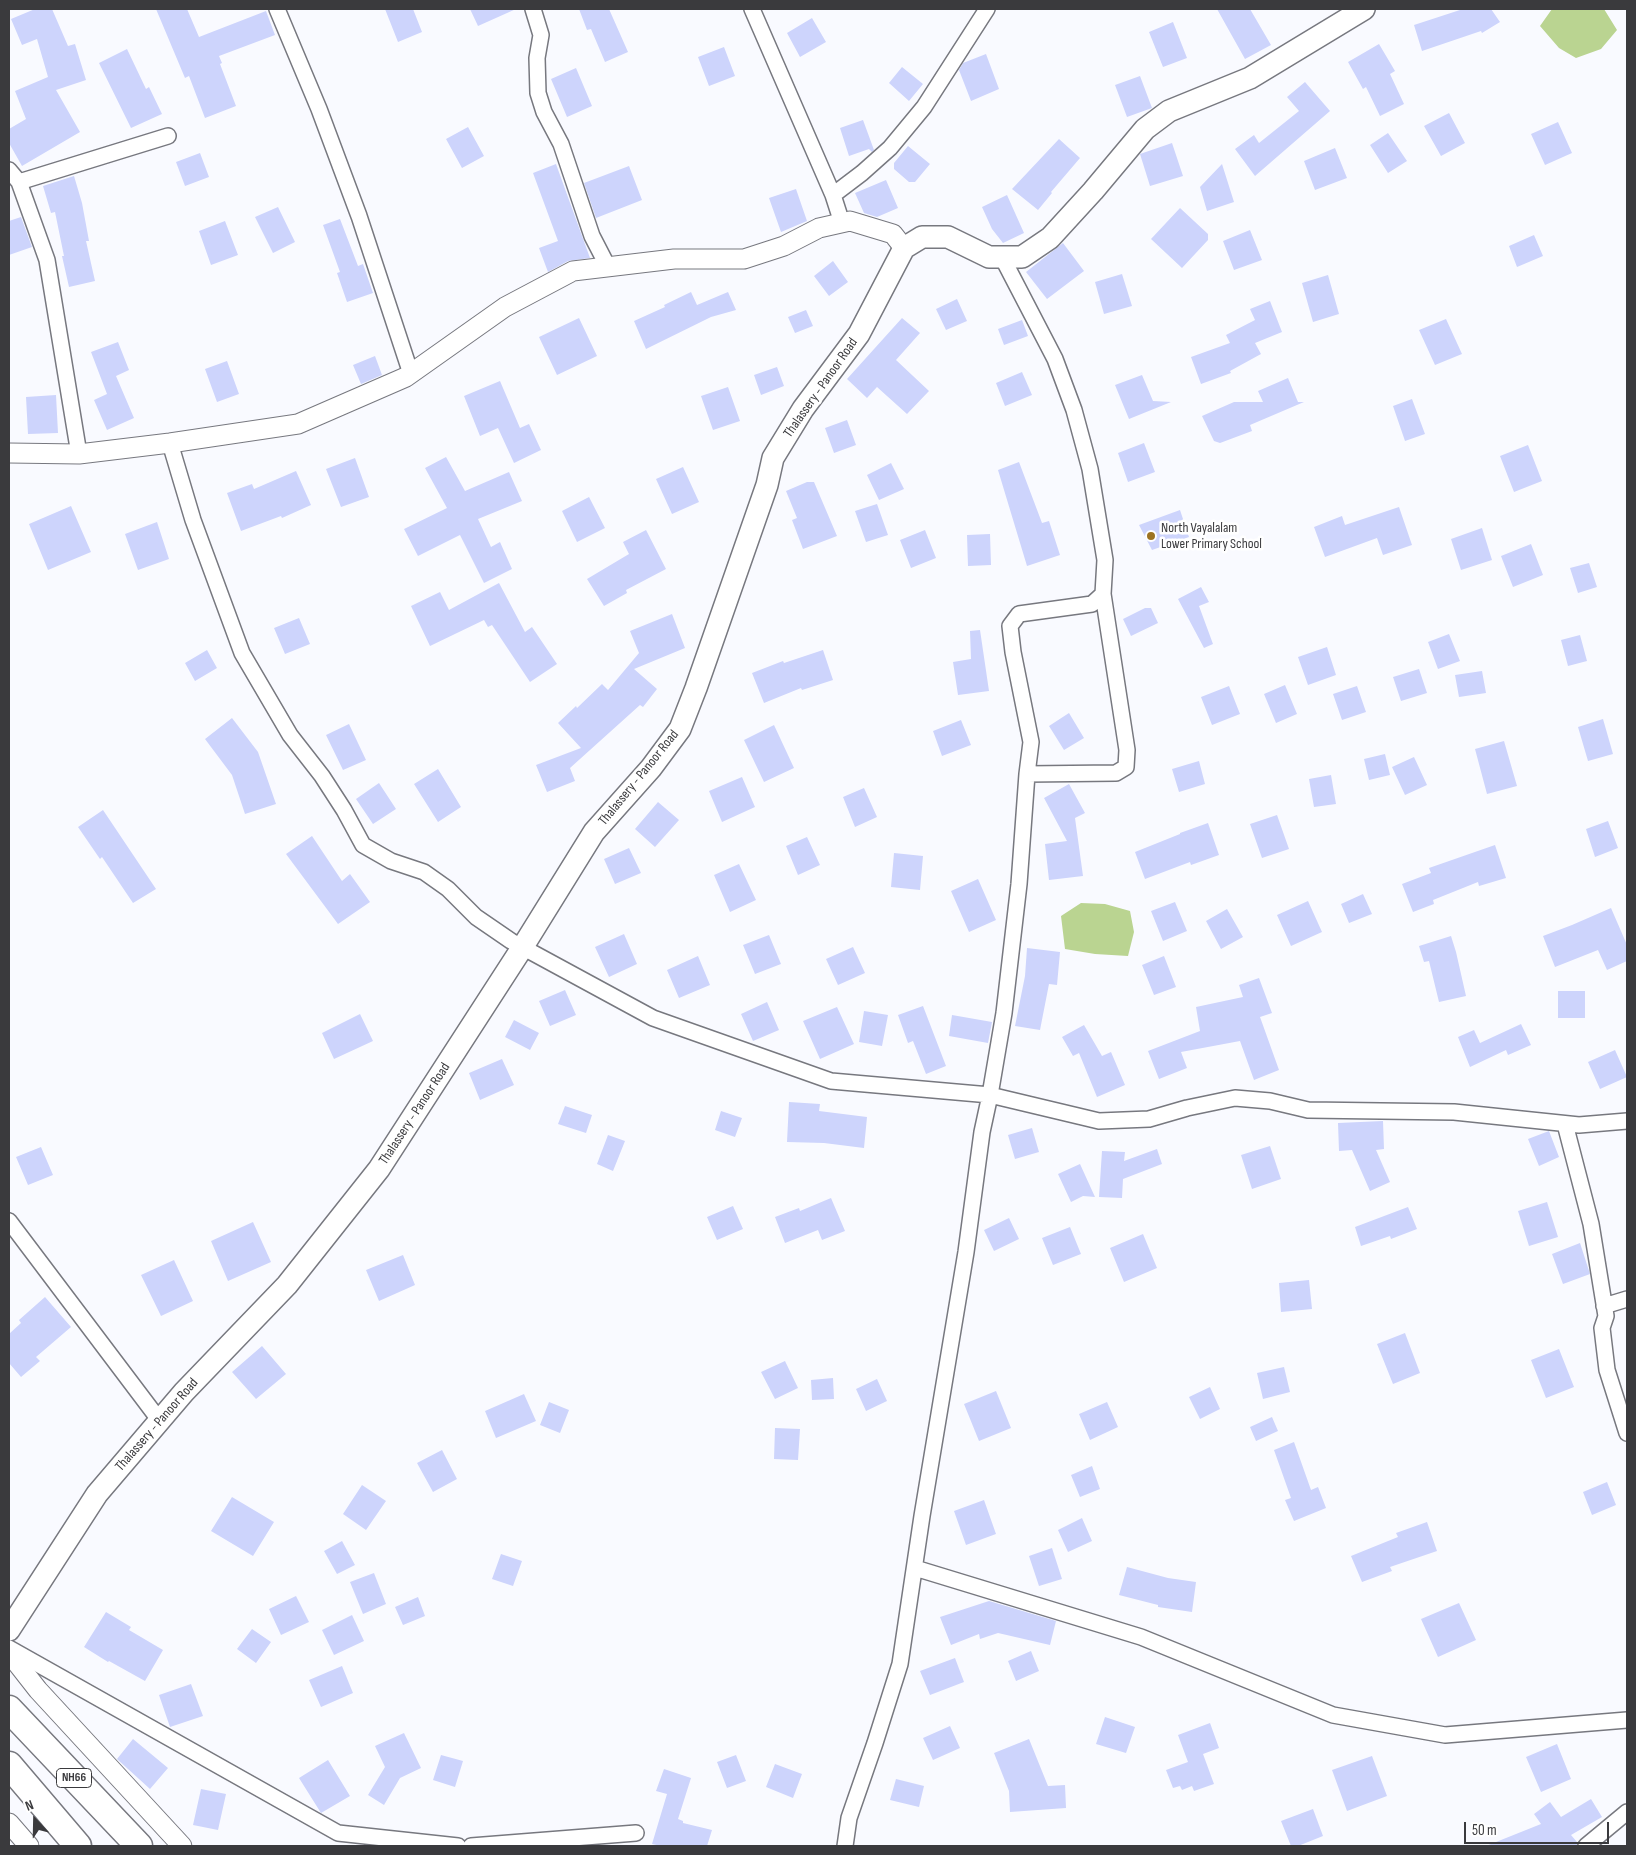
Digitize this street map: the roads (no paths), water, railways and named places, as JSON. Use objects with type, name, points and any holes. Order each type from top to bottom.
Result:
[{"type":"highway","name":"NH66","points":[[9,1709],[139,1846]]},
{"type":"highway","points":[[9,1766],[78,1846]]},
{"type":"main road","points":[[904,248],[922,238],[948,237],[989,257],[1022,257],[1050,238],[1146,129],[1169,111],[1250,78],[1364,9]]},
{"type":"main road","name":"Thalassery - Panoor Road","points":[[9,1630],[97,1494],[184,1392],[287,1285],[379,1169],[522,948],[594,832],[651,768],[680,729],[767,485],[774,458],[803,409],[859,334],[904,248]]},
{"type":"street","points":[[277,9],[319,109],[355,207],[411,374]]},
{"type":"street","points":[[533,9],[541,35],[537,58],[538,93],[544,112],[561,144],[592,236],[608,267]]},
{"type":"street","points":[[752,9],[833,195],[842,223]]},
{"type":"street","points":[[833,195],[883,154],[902,134],[924,107],[986,9]]},
{"type":"street","points":[[19,182],[168,136]]},
{"type":"street","points":[[9,170],[19,182],[47,260],[79,454]]},
{"type":"street","points":[[9,453],[79,454],[298,424],[411,374],[505,307],[573,271],[674,259],[744,259],[784,246],[819,228],[850,221],[893,234],[904,248]]},
{"type":"street","points":[[1002,257],[1055,359],[1080,428],[1090,469],[1105,560],[1103,594],[1127,750],[1126,767],[1116,773],[1027,774]]},
{"type":"street","points":[[170,443],[193,520],[242,653],[290,736],[322,776],[344,810],[363,845],[391,860],[424,872],[448,889],[476,917],[522,948],[653,1018],[831,1081],[990,1096],[1099,1121],[1150,1119],[1187,1108],[1235,1098],[1270,1101],[1308,1110],[1454,1112],[1579,1125],[1627,1121]]},
{"type":"street","points":[[845,1846],[849,1818],[876,1743],[900,1664],[966,1252],[982,1132],[1004,1014],[1019,884],[1031,742],[1012,652],[1010,626],[1019,614],[1092,604],[1103,594]]},
{"type":"street","points":[[1565,1124],[1591,1224],[1606,1316],[1602,1328],[1607,1370],[1627,1434]]},
{"type":"street","points":[[9,1221],[160,1421]]},
{"type":"street","points":[[1604,1306],[1627,1298]]},
{"type":"street","points":[[915,1568],[1141,1637],[1333,1715],[1445,1735],[1627,1720]]},
{"type":"street","points":[[9,1648],[338,1832],[458,1846]]},
{"type":"street","points":[[9,1654],[38,1690],[182,1846]]},
{"type":"street","points":[[1593,1844],[1627,1812]]},
{"type":"street","points":[[9,1823],[29,1846]]},
{"type":"street","points":[[471,1846],[636,1833]]},
{"type":"place","name":"North Vayalalam Lower Primary School","points":[[1151,536]]}]
